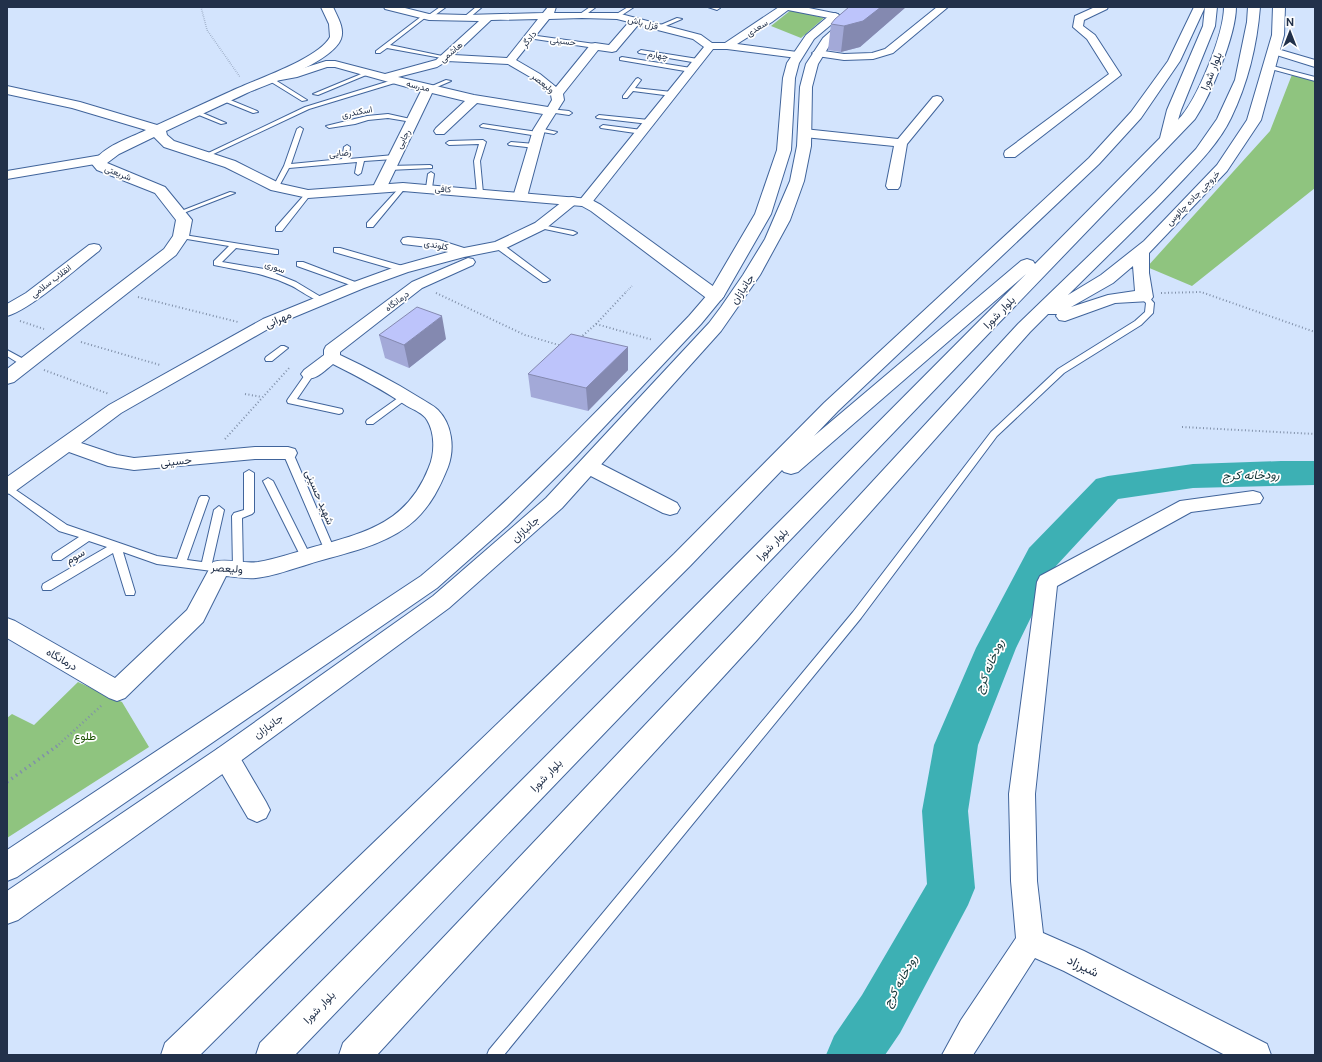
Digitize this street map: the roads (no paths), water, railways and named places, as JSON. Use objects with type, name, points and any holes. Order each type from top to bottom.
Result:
[{"type":"main road","name":"شریعتی","points":[[182,236],[184,220],[160,190],[102,167],[100,164],[102,159],[114,151],[321,54],[331,45],[336,36],[336,29],[327,7]]},
{"type":"main road","name":"جانبازان","points":[[7,909],[226,757],[441,602],[554,503],[715,327],[723,301],[763,214],[784,150],[789,78],[793,63],[807,54],[865,7]]},
{"type":"main road","points":[[177,1055],[682,560],[831,407],[1094,161],[1136,115],[1174,61],[1200,7]]},
{"type":"main road","points":[[1167,139],[1174,110],[1209,26],[1212,7]]},
{"type":"main road","name":"بلوار شورا","points":[[272,1055],[1190,116],[1209,81],[1230,19],[1230,7]]},
{"type":"main road","points":[[354,1055],[748,633],[1024,328],[1160,195],[1201,152],[1224,119],[1241,80],[1253,22],[1254,7]]},
{"type":"main road","name":"خروجی جاده چالوس","points":[[1024,328],[1107,279],[1141,250],[1222,168],[1254,120],[1278,35],[1279,7]]},
{"type":"main road","name":"جانبازان","points":[[7,867],[430,582],[455,562],[534,488],[695,320],[723,301],[757,268],[784,216],[797,180],[804,147],[806,81],[810,66],[807,54],[810,37],[840,12]]},
{"type":"main road","points":[[7,90],[75,105],[158,130]]},
{"type":"main road","name":"کافی","points":[[158,130],[161,137],[169,144],[230,164],[276,187],[308,194],[403,187],[430,176],[480,193],[578,202],[596,208],[723,301]]},
{"type":"main road","points":[[682,560],[1032,261],[1101,208]]},
{"type":"main road","points":[[7,378],[170,252],[182,236]]},
{"type":"main road","points":[[1024,328],[1058,319],[1122,296],[1143,292],[1141,250]]},
{"type":"street","name":"قزل باش","points":[[389,7],[427,17],[488,18],[549,11],[582,15],[617,16],[697,37],[710,46]]},
{"type":"street","name":"سعدی","points":[[727,46],[768,20],[785,7]]},
{"type":"street","points":[[789,7],[840,12]]},
{"type":"street","points":[[578,202],[645,127],[710,46],[727,46],[844,57],[874,56],[889,51],[943,7]]},
{"type":"street","points":[[1010,154],[1114,75],[1091,37],[1078,27],[1079,18],[1103,7]]},
{"type":"street","name":"دادگر","points":[[510,61],[549,11]]},
{"type":"street","name":"هاشمی","points":[[383,78],[433,66],[445,58],[488,18]]},
{"type":"street","points":[[557,94],[595,46],[612,49],[635,21]]},
{"type":"street","points":[[1274,51],[1315,64]]},
{"type":"street","name":"ولیعصر","points":[[445,58],[510,61],[536,76],[557,94],[558,100],[550,111],[550,115],[537,137],[520,197]]},
{"type":"street","name":"مدرسه","points":[[270,79],[293,75],[326,64],[341,66],[396,81],[428,86],[474,99],[550,111]]},
{"type":"street","name":"رجایی","points":[[378,189],[428,86]]},
{"type":"street","points":[[440,130],[474,99]]},
{"type":"street","points":[[892,186],[901,143],[937,100]]},
{"type":"street","points":[[804,133],[901,143]]},
{"type":"street","points":[[7,175],[102,159]]},
{"type":"street","name":"مهرانی","points":[[7,487],[115,409],[260,327],[322,300],[403,269],[463,253],[499,246],[540,226],[578,202]]},
{"type":"street","name":"کلوندی","points":[[408,241],[439,244],[463,253]]},
{"type":"street","name":"درمانگاه","points":[[310,374],[332,357],[332,350],[417,285],[499,246]]},
{"type":"street","name":"انقلاب سلامی","points":[[10,315],[31,296],[94,248]]},
{"type":"street","name":"ولیعصر","points":[[221,568],[256,570],[330,551],[377,536],[411,512],[422,501],[436,478],[442,454],[442,442],[439,427],[432,414],[393,387],[332,357]]},
{"type":"street","name":"حسینی","points":[[66,444],[115,460],[134,464],[255,453],[288,453]]},
{"type":"street","points":[[588,466],[670,508]]},
{"type":"street","points":[[957,1055],[971,1030],[1030,941],[1024,881],[1022,794],[1047,582],[1187,506],[1253,498]]},
{"type":"street","name":"درمانگاه","points":[[7,627],[117,691],[195,616],[221,568]]},
{"type":"street","points":[[226,757],[257,810]]},
{"type":"street","name":"شیرزاد","points":[[1030,941],[1074,961],[1256,1055]]},
{"type":"lane","points":[[378,52],[427,17],[444,7]]},
{"type":"lane","points":[[466,18],[479,7]]},
{"type":"lane","points":[[582,15],[593,7]]},
{"type":"lane","points":[[617,16],[631,7]]},
{"type":"lane","points":[[711,7],[717,8]]},
{"type":"lane","points":[[659,27],[679,19]]},
{"type":"lane","name":"حسینی","points":[[530,37],[595,46]]},
{"type":"lane","points":[[388,46],[445,58]]},
{"type":"lane","points":[[641,52],[695,65]]},
{"type":"lane","name":"چهارم","points":[[622,59],[695,65]]},
{"type":"lane","points":[[1269,67],[1315,79]]},
{"type":"lane","points":[[316,94],[368,73]]},
{"type":"lane","points":[[270,79],[304,100]]},
{"type":"lane","points":[[625,97],[638,80]]},
{"type":"lane","points":[[205,156],[307,108],[396,81]]},
{"type":"lane","points":[[428,86],[448,81]]},
{"type":"lane","points":[[632,89],[672,94]]},
{"type":"lane","points":[[223,100],[255,112]]},
{"type":"lane","name":"مدرسه","points":[[550,111],[569,114]]},
{"type":"lane","points":[[196,112],[222,123]]},
{"type":"lane","name":"اسکندری","points":[[329,126],[355,122],[367,118],[388,116],[412,120]]},
{"type":"lane","points":[[599,117],[645,127]]},
{"type":"lane","points":[[484,126],[537,137]]},
{"type":"lane","points":[[603,127],[645,127]]},
{"type":"lane","points":[[276,187],[287,166],[300,129]]},
{"type":"lane","points":[[511,144],[554,132]]},
{"type":"lane","points":[[449,143],[483,142],[477,161],[480,193]]},
{"type":"lane","points":[[345,161],[347,147]]},
{"type":"lane","points":[[358,173],[362,160]]},
{"type":"lane","name":"رضایی","points":[[287,166],[362,160],[391,162],[430,176]]},
{"type":"lane","points":[[370,225],[403,187]]},
{"type":"lane","points":[[179,213],[232,193]]},
{"type":"lane","points":[[279,229],[308,194]]},
{"type":"lane","points":[[540,226],[573,233]]},
{"type":"lane","name":"سوری","points":[[182,236],[275,252]]},
{"type":"lane","name":"سوری","points":[[235,245],[217,263],[261,272],[293,284],[322,300]]},
{"type":"lane","points":[[499,246],[546,280]]},
{"type":"lane","points":[[337,250],[403,269]]},
{"type":"lane","points":[[300,264],[359,285]]},
{"type":"lane","points":[[494,1055],[857,615],[994,434],[1061,371],[1138,323],[1148,313],[1150,303],[1143,292]]},
{"type":"lane","points":[[269,359],[284,348]]},
{"type":"lane","points":[[7,353],[26,364]]},
{"type":"lane","points":[[310,374],[291,401],[339,410]]},
{"type":"lane","points":[[370,422],[405,396]]},
{"type":"lane","name":"شهید حسینی","points":[[288,453],[330,551]]},
{"type":"lane","points":[[221,568],[237,516],[249,512],[249,473]]},
{"type":"lane","points":[[268,482],[306,557]]},
{"type":"lane","name":"ولیعصر","points":[[7,487],[63,528],[157,560],[221,568]]},
{"type":"lane","points":[[181,563],[204,498]]},
{"type":"lane","points":[[219,510],[221,568]]},
{"type":"lane","points":[[57,557],[89,536]]},
{"type":"lane","points":[[116,546],[130,592]]},
{"type":"lane","name":"سوم","points":[[47,587],[116,546]]},
{"type":"waterway","name":"رودخانه کرج","points":[[853,1055],[881,1014],[951,888],[945,811],[956,745],[996,648],[1042,558],[1108,488],[1193,476],[1315,473]]},
{"type":"park label","name":"طلوع","points":[[85,736]]}]
